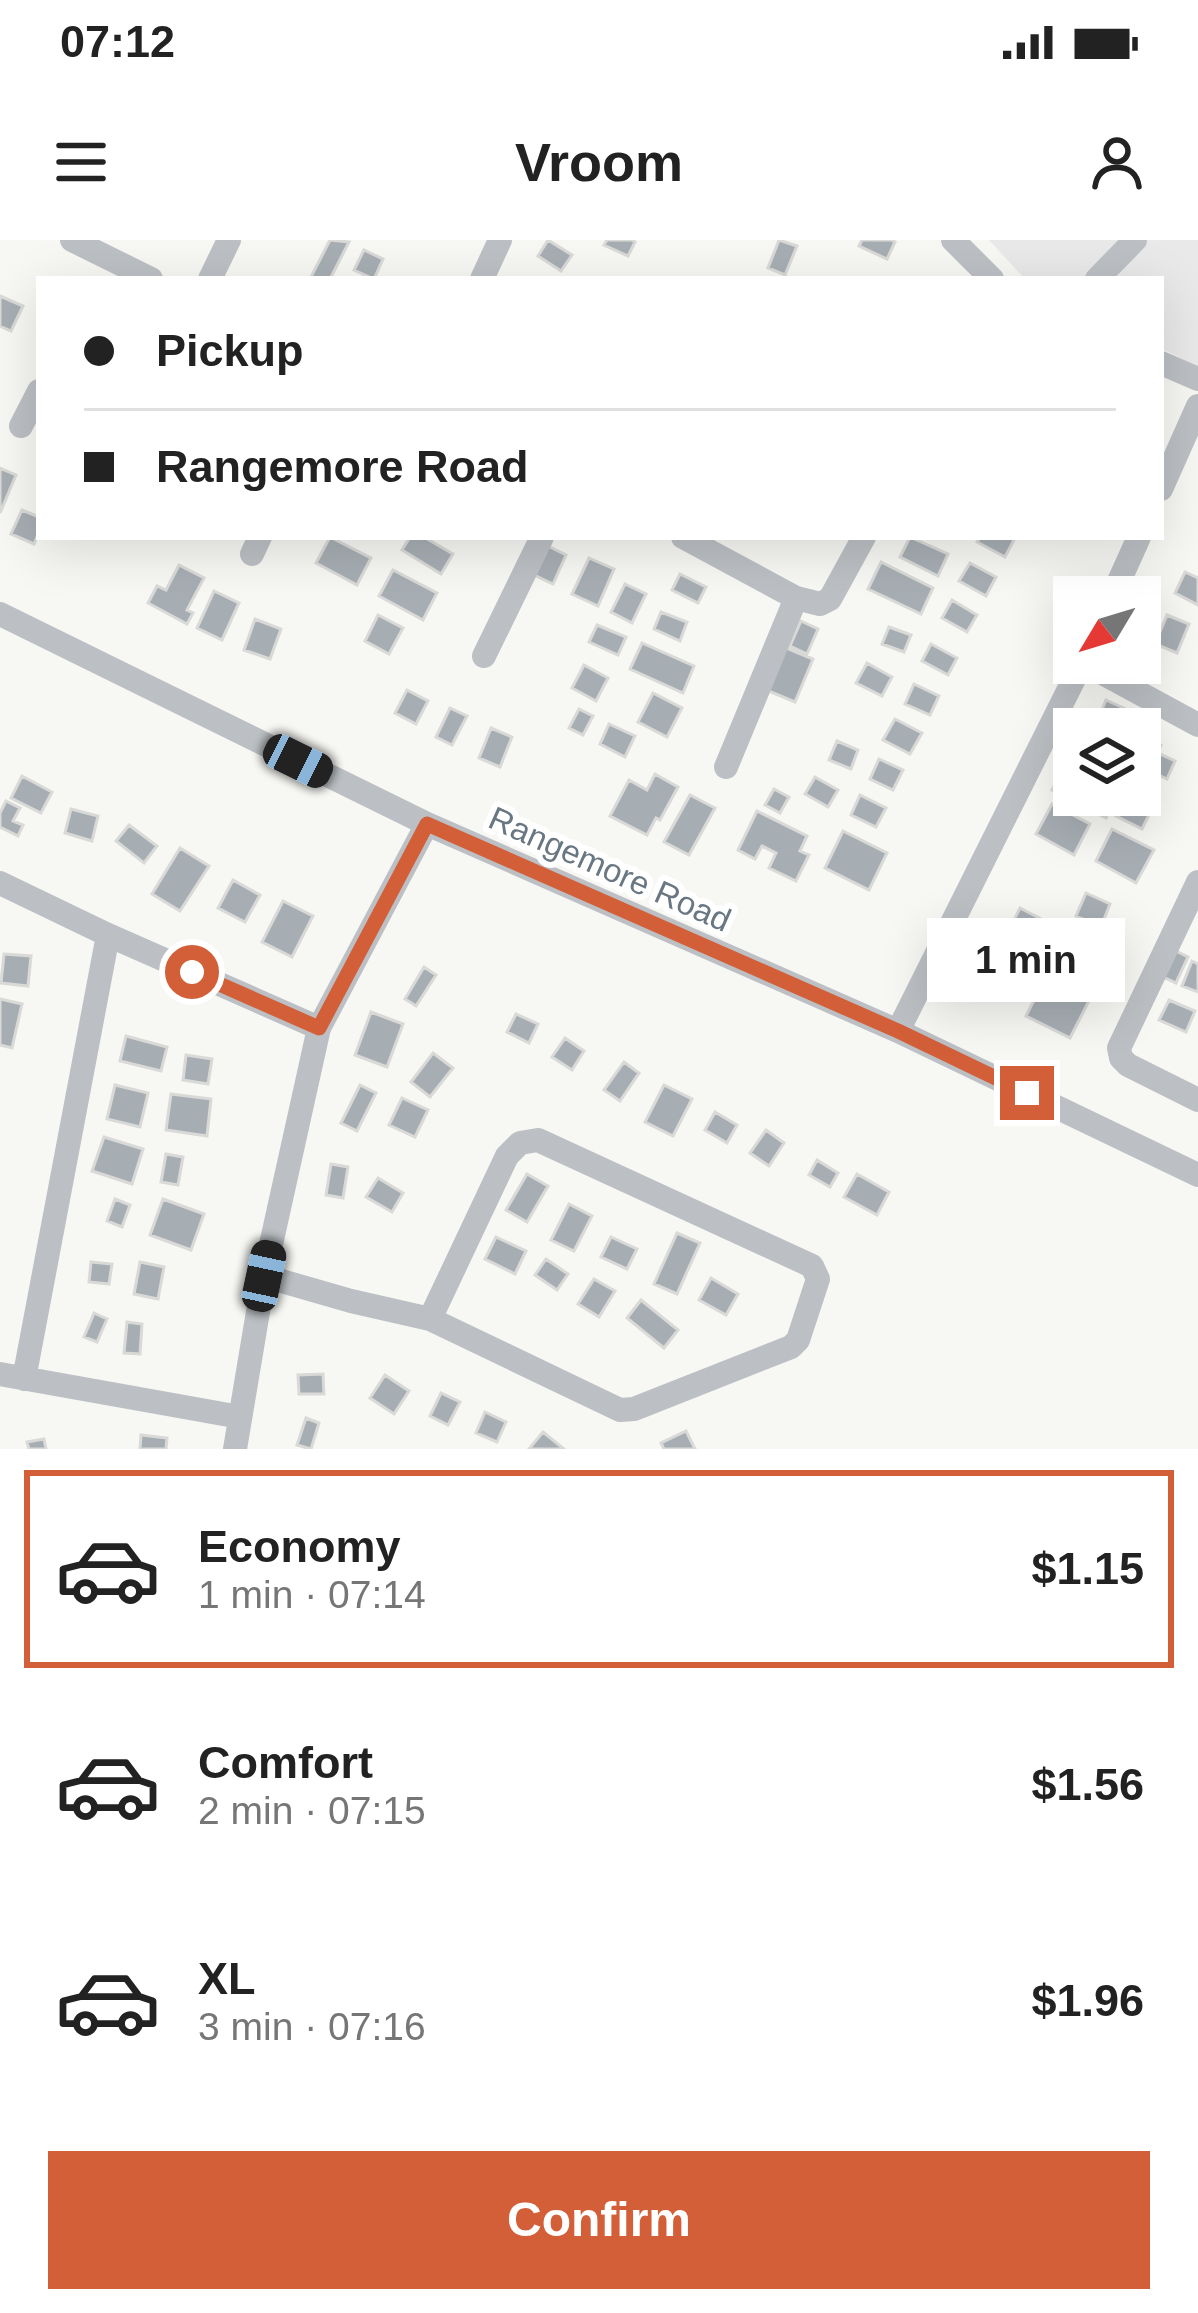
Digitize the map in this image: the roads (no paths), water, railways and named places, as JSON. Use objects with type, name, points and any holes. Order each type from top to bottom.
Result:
[{"type":"street","points":[[72,240],[101,268],[138,276]]},
{"type":"street","points":[[211,276],[229,240]]},
{"type":"street","points":[[483,276],[500,240]]},
{"type":"street","points":[[952,240],[989,276]]},
{"type":"street","points":[[1100,276],[1135,240]]},
{"type":"street","points":[[1164,364],[1198,379]]},
{"type":"street","points":[[21,426],[36,397]]},
{"type":"street","points":[[1164,482],[1198,406]]},
{"type":"street","points":[[484,656],[541,540]]},
{"type":"street","points":[[689,540],[796,598],[820,604],[830,599],[862,540]]},
{"type":"street","points":[[1121,576],[1138,540]]},
{"type":"street","points":[[726,766],[796,598]]},
{"type":"street","name":"Rangemore Road","points":[[0,614],[427,824],[898,1031],[1198,1175]]},
{"type":"street","points":[[898,1031],[1072,684]]},
{"type":"street","points":[[1122,684],[1198,725]]},
{"type":"street","points":[[235,1449],[264,1276],[319,1028],[427,824]]},
{"type":"street","points":[[1198,882],[1119,1048],[1128,1066],[1198,1100]]},
{"type":"street","points":[[0,883],[319,1028]]},
{"type":"street","points":[[108,935],[12,1377],[240,1417]]},
{"type":"street","points":[[264,1276],[430,1318],[620,1410],[634,1409],[791,1347],[798,1340],[818,1279],[812,1266],[538,1140],[520,1143],[507,1156],[430,1318]]}]
